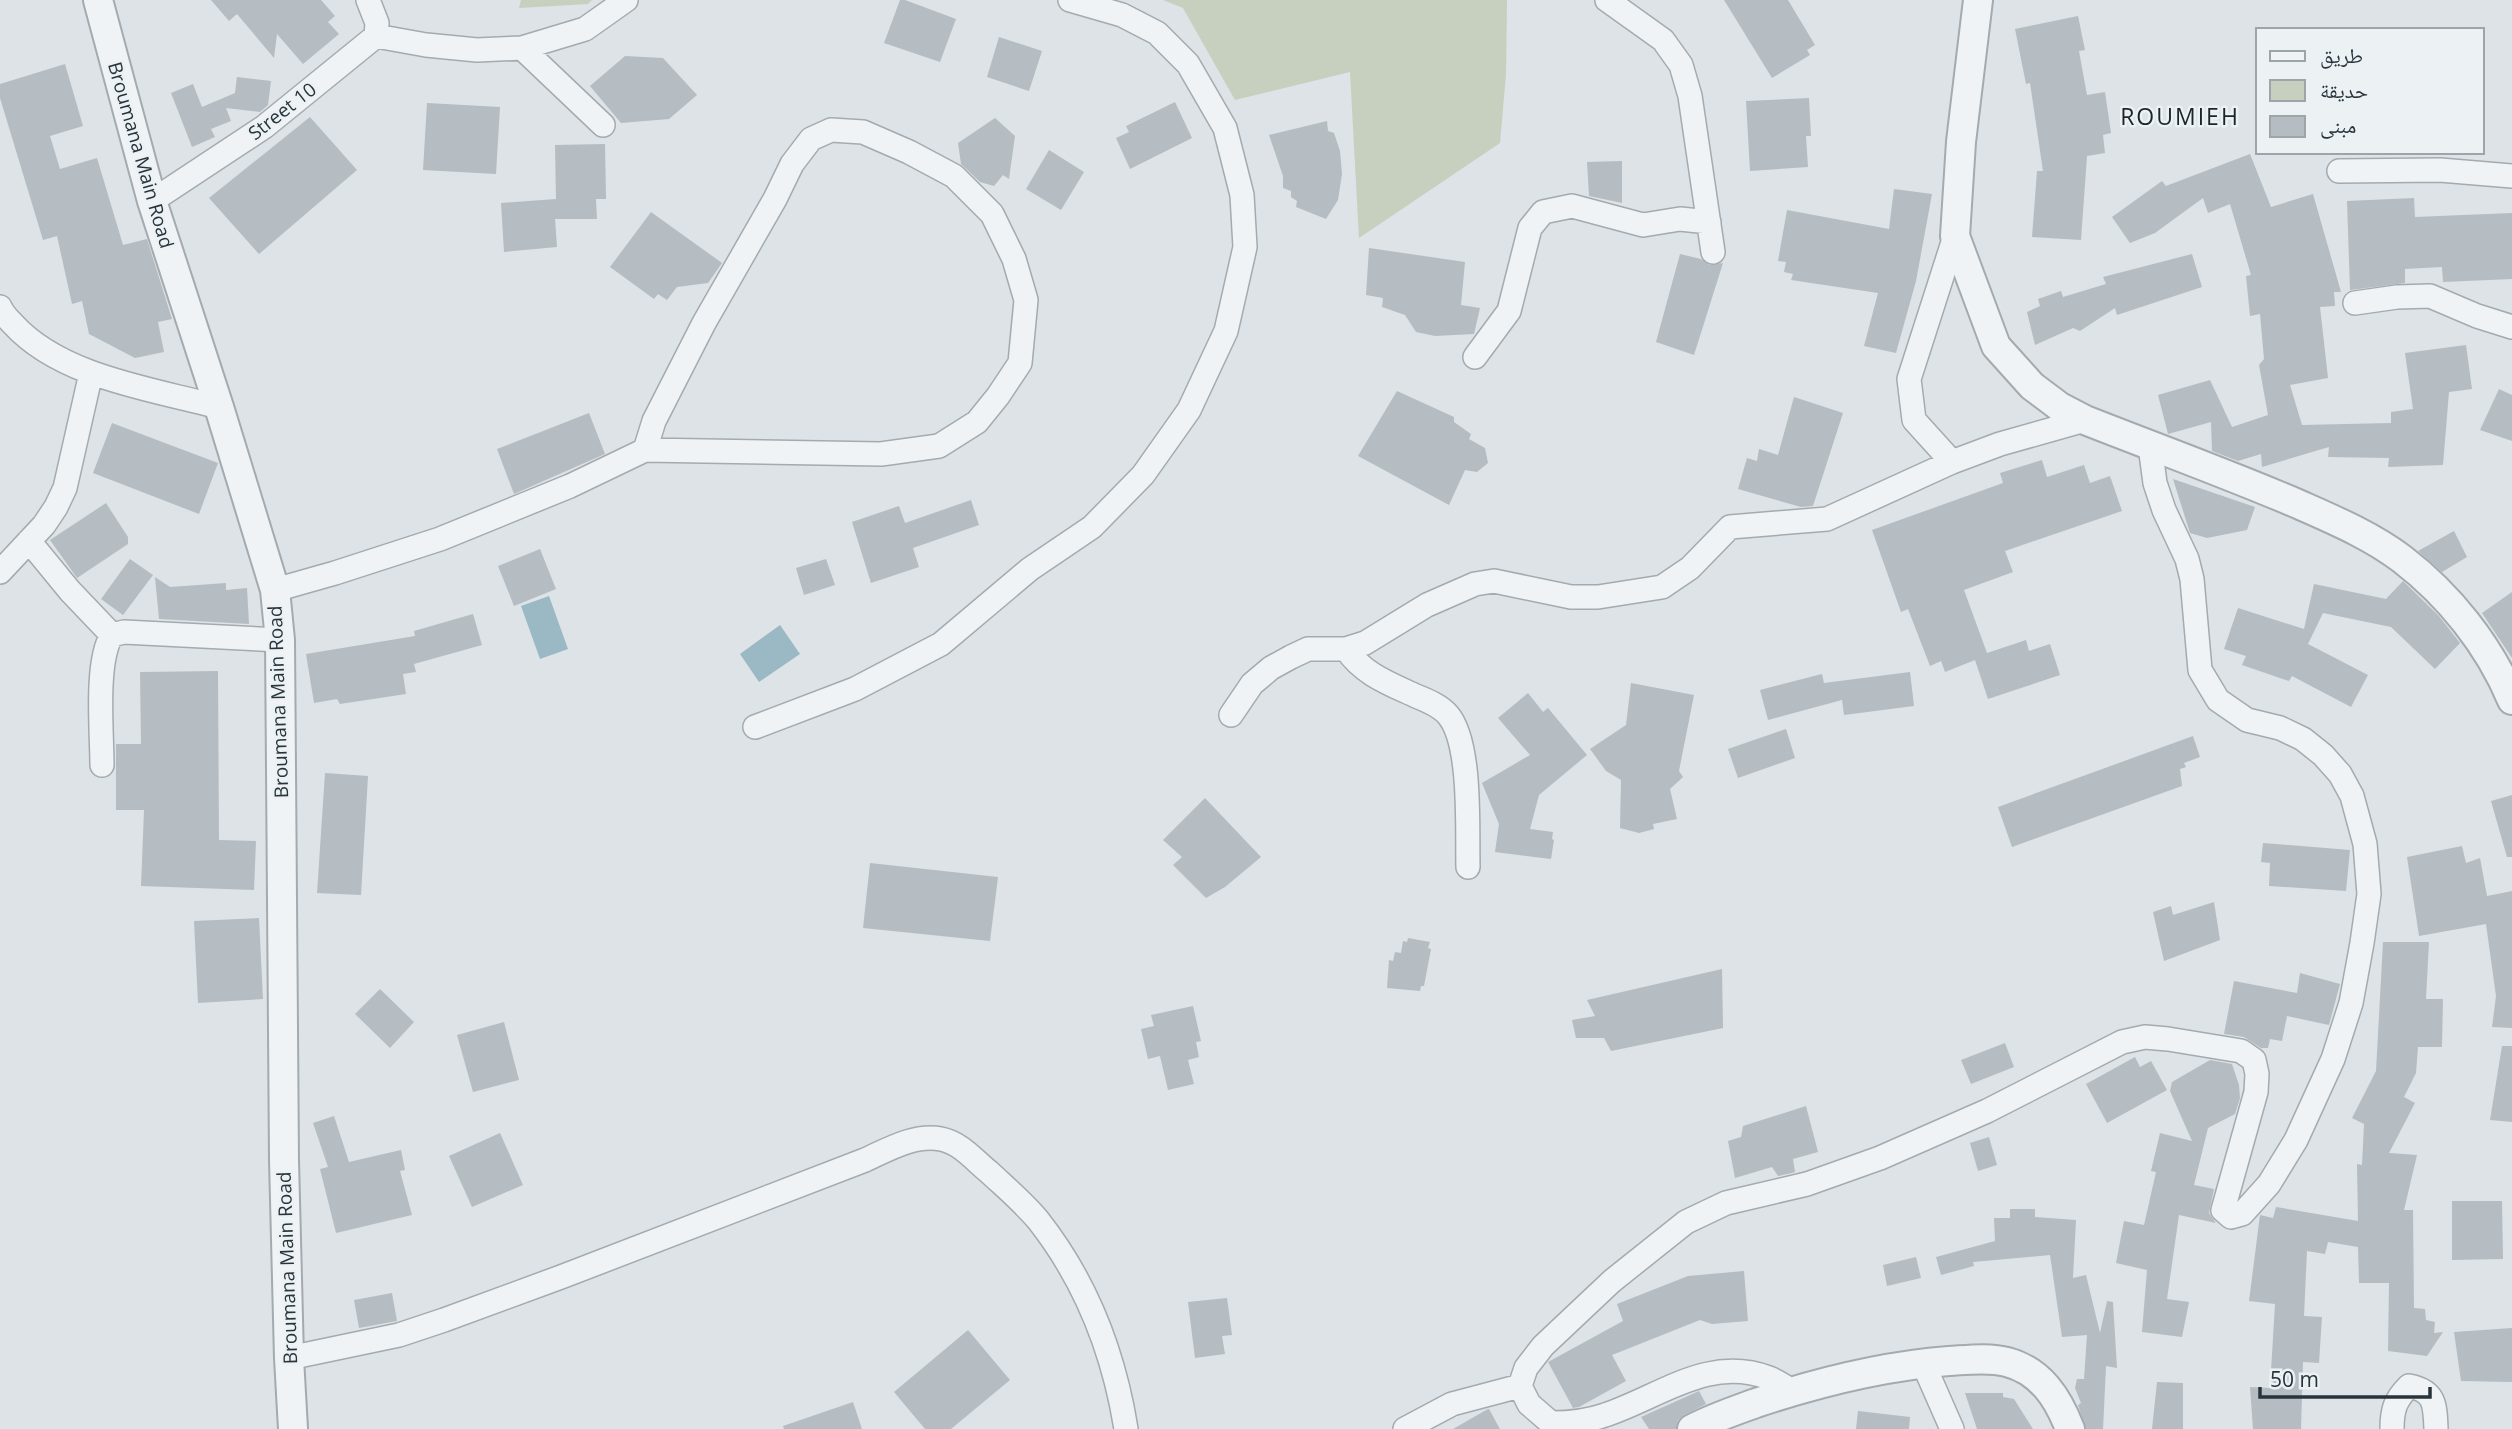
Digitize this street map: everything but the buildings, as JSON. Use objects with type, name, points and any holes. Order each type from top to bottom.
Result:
[{"type":"street","name":"Broumana Main Road","points":[[98,0],[152,201],[275,590],[280,639],[284,1146],[293,1429]]},
{"type":"street","points":[[368,0],[377,23],[376,36],[477,50],[522,48],[585,29],[626,0]]},
{"type":"street","points":[[755,727],[855,689],[941,644],[1030,569],[1092,527],[1143,475],[1189,410],[1226,331],[1245,247],[1242,195],[1225,128],[1188,64],[1157,33],[1122,15],[1070,0]]},
{"type":"street","points":[[1607,0],[1663,40],[1681,65],[1690,96],[1713,252]]},
{"type":"street","points":[[1952,462],[1914,420],[1909,379],[1955,236],[1961,142],[1978,0]]},
{"type":"street","name":"Street 10","points":[[152,201],[264,127],[376,36]]},
{"type":"street","points":[[522,48],[603,125]]},
{"type":"street","points":[[275,590],[440,539],[570,486],[645,450],[881,454],[939,446],[977,422],[998,397],[1020,363],[1026,300],[1014,258],[992,214],[954,176],[863,132],[831,130],[811,139],[792,164],[704,323],[654,421],[645,450]]},
{"type":"street","points":[[2339,171],[2440,170],[2512,176]]},
{"type":"street","points":[[1475,357],[1509,310],[1530,228],[1543,212],[1572,206],[1643,225],[1680,219],[1709,222]]},
{"type":"street","points":[[1955,236],[1996,346],[2032,386],[2060,407],[2085,420],[2261,488],[2356,530],[2402,559],[2442,594],[2476,636],[2512,700]]},
{"type":"street","points":[[2355,303],[2430,296],[2512,327]]},
{"type":"street","points":[[0,307],[26,339],[51,356],[91,373],[219,407]]},
{"type":"street","points":[[0,572],[44,525],[56,508],[65,488],[91,373]]},
{"type":"street","points":[[1231,715],[1252,684],[1271,668],[1308,649],[1346,649],[1365,643],[1427,605],[1475,584],[1494,581],[1572,597],[1598,597],[1662,587],[1690,568],[1730,527],[1827,519],[1952,462],[2000,444],[2085,420]]},
{"type":"street","points":[[1793,1391],[1770,1378],[1744,1371],[1718,1371],[1692,1376],[1605,1415],[1570,1423],[1551,1423],[1529,1404],[1520,1386],[1526,1368],[1542,1346],[1612,1281],[1686,1222],[1726,1203],[1807,1184],[1880,1158],[1987,1111],[2122,1042],[2145,1037],[2168,1039],[2241,1051],[2254,1060],[2257,1074],[2256,1092],[2223,1210],[2231,1217],[2242,1214],[2269,1184],[2296,1140],[2322,1086],[2351,1003],[2369,894],[2365,844],[2352,796],[2340,774],[2323,755],[2303,739],[2280,728],[2246,720],[2218,700],[2200,670],[2192,579],[2187,559],[2164,510],[2155,483],[2150,446]]},
{"type":"street","points":[[29,541],[111,635]]},
{"type":"street","points":[[102,765],[102,663],[105,645],[111,635],[124,632],[280,639]]},
{"type":"street","points":[[1346,649],[1356,662],[1377,678],[1429,702],[1448,714],[1460,735],[1465,768],[1468,867]]},
{"type":"street","points":[[289,1358],[399,1335],[444,1320],[865,1160],[903,1143],[921,1139],[942,1139],[962,1148],[1037,1219],[1069,1266],[1092,1309],[1115,1372],[1126,1429]]},
{"type":"street","points":[[1692,1429],[1709,1419],[1793,1391],[1866,1373],[1923,1363],[1977,1359],[2006,1361],[2040,1378],[2054,1395],[2070,1429]]},
{"type":"street","points":[[1923,1363],[1952,1429]]},
{"type":"street","points":[[1405,1429],[1452,1404],[1520,1386]]},
{"type":"street","points":[[2392,1429],[2392,1411],[2398,1397],[2409,1386],[2423,1389],[2430,1395],[2436,1429]]},
{"type":"green space","points":[[521,0],[592,0],[588,4],[519,8]]},
{"type":"green space","points":[[1163,0],[1507,0],[1506,74],[1500,143],[1359,238],[1350,72],[1235,100],[1183,8]]},
{"type":"water","points":[[549,596],[568,649],[540,659],[521,606]]},
{"type":"water","points":[[780,625],[800,654],[759,682],[740,654]]},
{"type":"district","name":"ROUMIEH","points":[[2180,117]]}]
